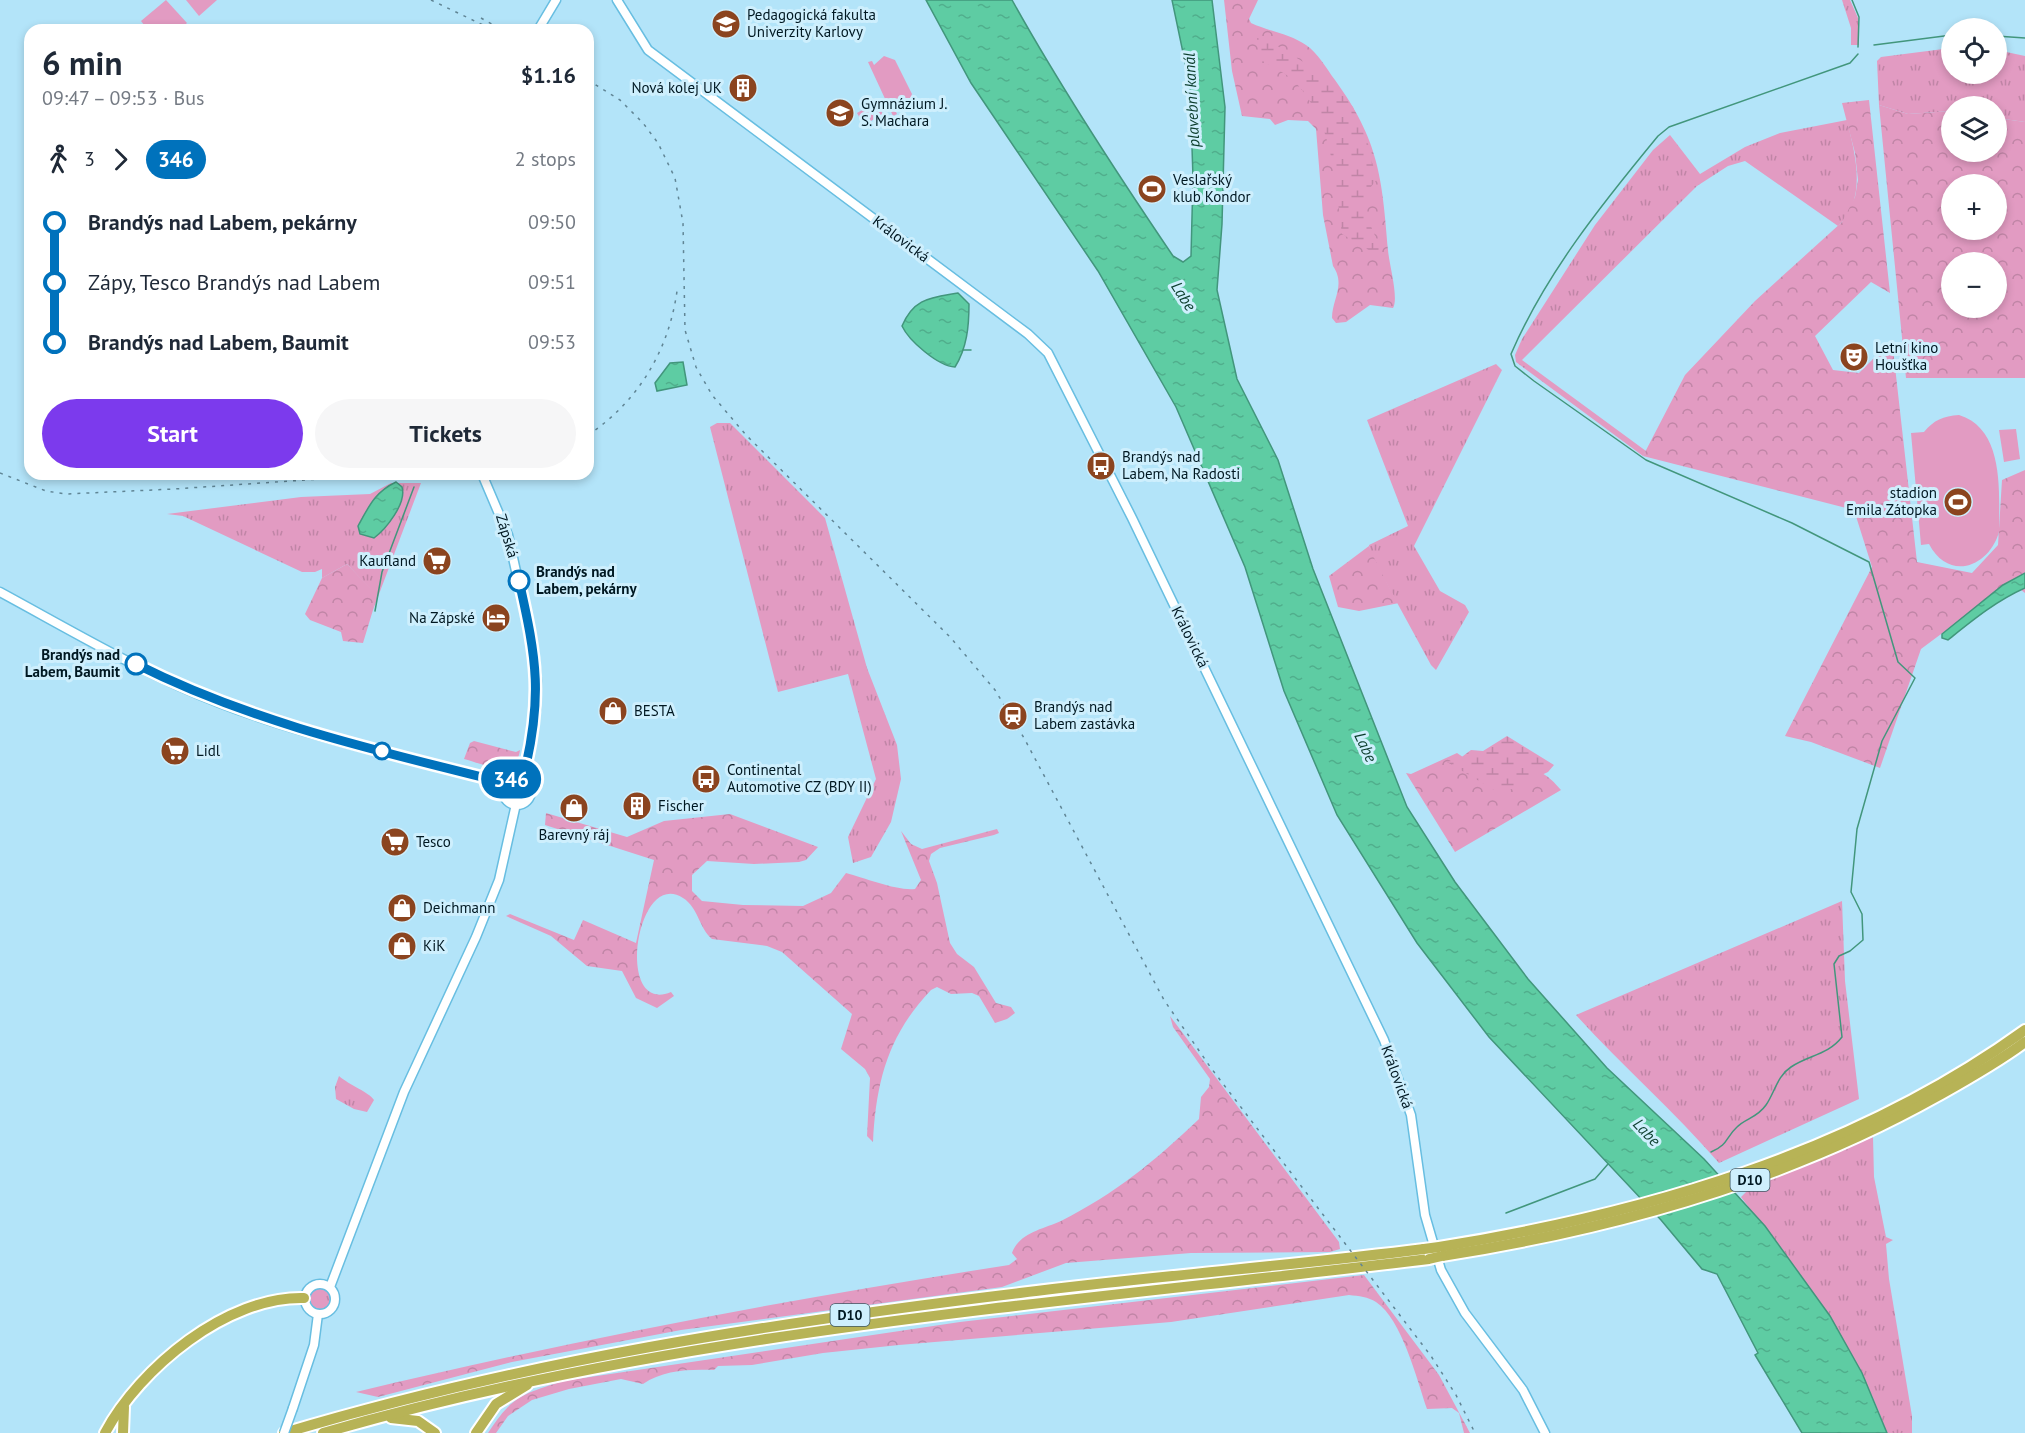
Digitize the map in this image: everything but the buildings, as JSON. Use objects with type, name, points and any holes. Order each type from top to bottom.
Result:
[{"type":"highway","name":"D10","points":[[1881,1120],[2025,1030]]},
{"type":"highway","name":"D10","points":[[323,1433],[367,1420],[553,1376],[852,1326],[1441,1252],[1506,1246],[1752,1180],[1973,1076],[2025,1042]]},
{"type":"highway","name":"D10","points":[[284,1433],[432,1392],[597,1355],[853,1315],[1011,1294],[1426,1254]]},
{"type":"highway","points":[[105,1433],[128,1397],[154,1369],[196,1335],[219,1322],[267,1304],[286,1298],[304,1298]]},
{"type":"highway","points":[[476,1433],[489,1412],[501,1400],[530,1384],[553,1376]]},
{"type":"highway","points":[[123,1433],[122,1414],[128,1397]]},
{"type":"highway","points":[[367,1420],[387,1418],[414,1420],[435,1433]]},
{"type":"main road","points":[[542,24],[556,0]]},
{"type":"main road","name":"Královická","points":[[617,0],[648,50],[1028,334],[1048,353],[1137,528],[1384,1040],[1411,1115],[1425,1215],[1441,1270],[1465,1312],[1523,1390],[1545,1433]]},
{"type":"main road","name":"Zápská","points":[[484,480],[511,547],[534,653],[537,703],[531,746],[523,778]]},
{"type":"main road","points":[[0,592],[176,684],[219,703],[301,731],[506,783],[514,778],[523,778],[530,785],[531,794],[526,802],[516,804],[505,797],[506,783]]},
{"type":"main road","points":[[330,1287],[404,1092],[476,937],[499,880],[516,804]]},
{"type":"main road","points":[[321,1283],[330,1287],[335,1295],[334,1305],[328,1312],[318,1314],[308,1309],[304,1298],[312,1286],[321,1283]]},
{"type":"main road","points":[[284,1433],[314,1345],[318,1314]]},
{"type":"green space","points":[[166,0],[187,23],[143,24],[141,21]]},
{"type":"green space","points":[[186,0],[217,0],[199,16]]},
{"type":"green space","points":[[1224,0],[1258,0],[1249,19],[1251,23],[1293,38],[1310,48],[1335,80],[1361,122],[1370,141],[1380,180],[1394,289],[1393,308],[1370,305],[1346,322],[1336,323],[1332,318],[1338,279],[1333,266],[1323,215],[1316,129],[1308,121],[1288,120],[1275,125],[1270,119],[1242,116],[1232,71]]},
{"type":"green space","points":[[1842,0],[1850,0],[1858,18],[1859,45],[1851,45],[1851,28]]},
{"type":"green space","points":[[1256,33],[1326,76],[1353,107],[1372,154],[1371,160],[1378,178],[1370,188],[1369,200],[1362,206],[1380,247],[1377,255],[1342,234],[1331,154],[1318,117],[1309,99],[1293,80],[1261,60]]},
{"type":"green space","points":[[1941,49],[1941,84],[2007,84],[2007,52],[2025,56],[2025,122],[2007,119],[2007,96],[1941,96],[1941,112],[1908,114],[1879,105],[1877,61],[1881,57]]},
{"type":"green space","points":[[884,56],[895,60],[912,94],[908,105],[903,109],[894,108],[897,114],[893,116],[868,62],[872,61],[874,65]]},
{"type":"green space","points":[[1869,100],[1890,293],[1871,282],[1815,336],[1833,370],[1859,373],[1892,340],[1917,562],[1972,573],[1998,545],[2002,480],[2025,470],[2025,593],[2011,582],[1921,649],[1880,768],[1811,742],[1785,736],[1872,567],[1854,510],[1643,456],[1685,375],[1755,301],[1842,222],[1855,197],[1858,180],[1855,153],[1842,103]]},
{"type":"green space","points":[[876,102],[883,114],[864,125],[857,113]]},
{"type":"green space","points":[[1879,105],[1908,114],[1941,112],[1941,162],[2007,162],[2007,119],[2025,122],[2025,378],[1906,378]]},
{"type":"green space","points":[[1847,120],[1856,162],[1856,189],[1853,203],[1838,226],[1745,161],[1728,166],[1697,186],[1522,360],[1646,451],[1643,456],[1516,362],[1515,355],[1522,339],[1595,225],[1653,150],[1670,135],[1700,174],[1745,147],[1780,133]]},
{"type":"green space","points":[[1496,364],[1502,370],[1414,546],[1440,591],[1465,605],[1469,612],[1436,670],[1431,665],[1370,553],[1369,545],[1408,526],[1367,420]]},
{"type":"green space","name":"stadion Emila Zátopka","points":[[1959,415],[1974,422],[1985,434],[1992,448],[1998,482],[1999,532],[1987,554],[1968,565],[1957,566],[1937,556],[1929,544],[1921,545],[1911,433],[1924,432],[1939,419]]},
{"type":"green space","points":[[717,423],[730,423],[825,518],[867,668],[897,745],[901,779],[891,822],[871,857],[853,863],[848,837],[876,779],[848,674],[778,692],[710,427]]},
{"type":"green space","points":[[2016,429],[2020,459],[2004,462],[1999,430]]},
{"type":"green space","points":[[391,483],[421,483],[373,610],[374,593],[347,564],[322,578],[322,569],[315,572],[302,572],[183,516],[167,514],[301,497],[370,494]]},
{"type":"green space","points":[[1369,546],[1399,603],[1359,611],[1338,607],[1329,576]]},
{"type":"green space","points":[[347,564],[375,593],[373,610],[363,643],[343,641],[341,632],[310,620],[305,614],[322,578]]},
{"type":"green space","points":[[1507,736],[1554,765],[1548,772],[1501,794],[1447,762],[1459,759],[1471,750],[1483,751]]},
{"type":"green space","points":[[474,741],[516,752],[520,750],[512,765],[498,768],[464,759],[470,743]]},
{"type":"green space","points":[[1457,753],[1491,773],[1502,774],[1528,770],[1542,773],[1561,790],[1455,852],[1406,773],[1411,774]]},
{"type":"green space","points":[[517,780],[524,783],[527,790],[524,797],[517,800],[510,797],[507,790],[510,783]]},
{"type":"green space","points":[[546,813],[627,837],[664,821],[730,814],[818,847],[806,860],[799,862],[754,864],[707,861],[692,875],[692,891],[702,901],[743,905],[803,906],[831,893],[846,873],[890,886],[915,889],[921,880],[901,831],[911,844],[922,849],[997,829],[999,833],[994,835],[940,848],[931,854],[929,861],[937,883],[950,943],[957,954],[974,967],[996,1003],[1011,1007],[1015,1013],[995,1023],[979,996],[972,993],[951,994],[937,987],[931,990],[904,1024],[887,1060],[877,1099],[873,1142],[867,1136],[870,1078],[865,1069],[841,1049],[852,1014],[782,952],[767,946],[712,939],[688,902],[683,898],[667,894],[653,903],[644,920],[638,942],[637,965],[642,983],[653,994],[671,992],[674,996],[657,1008],[636,998],[622,971],[587,966],[551,936],[506,916],[510,914],[574,940],[583,920],[636,943],[654,860],[545,825]]},
{"type":"green space","points":[[1842,901],[1845,981],[1859,1099],[1719,1163],[1576,1015]]},
{"type":"green space","points":[[1170,1016],[1339,1242],[1340,1249],[1330,1252],[1191,1253],[1066,1263],[1002,1287],[681,1330],[512,1362],[378,1397],[356,1392],[518,1355],[681,1322],[1009,1265],[1017,1259],[1012,1253],[1015,1246],[1026,1236],[1061,1221],[1100,1199],[1151,1162],[1199,1119],[1201,1097],[1209,1087],[1210,1079],[1173,1027]]},
{"type":"green space","points":[[339,1076],[374,1100],[367,1112],[354,1109],[336,1099],[335,1087]]},
{"type":"green space","points":[[1873,1137],[1874,1177],[1886,1237],[1893,1240],[1886,1244],[1889,1279],[1912,1416],[1912,1433],[1887,1433],[1859,1368],[1842,1338],[1741,1197],[1750,1188]]},
{"type":"green space","points":[[1364,1275],[1439,1375],[1470,1433],[1464,1433],[1459,1413],[1452,1408],[1427,1409],[1408,1351],[1394,1322],[1385,1310],[1370,1299],[1349,1295],[1171,1322],[899,1345],[823,1353],[752,1365],[718,1366],[714,1370],[686,1370],[668,1373],[643,1384],[621,1379],[569,1389],[532,1400],[508,1416],[496,1433],[488,1433],[504,1411],[519,1398],[563,1381],[960,1322]]},
{"type":"green space","points":[[320,1287],[328,1291],[332,1299],[328,1307],[320,1311],[312,1307],[308,1299],[312,1291]]},
{"type":"water","points":[[926,0],[1012,0],[1069,98],[1110,161],[1173,256],[1183,262],[1191,256],[1193,178],[1190,86],[1172,0],[1212,0],[1225,107],[1222,224],[1217,290],[1237,379],[1278,460],[1313,569],[1407,807],[1455,882],[1528,979],[1607,1068],[1704,1159],[1765,1226],[1830,1316],[1862,1373],[1887,1433],[1802,1433],[1755,1355],[1758,1353],[1717,1274],[1702,1269],[1661,1220],[1489,1037],[1417,943],[1337,815],[1284,691],[1245,567],[1176,407],[1098,271],[971,83]]},
{"type":"water","points":[[958,293],[969,304],[969,312],[965,345],[955,367],[948,366],[925,352],[911,339],[902,326],[912,310],[924,301]]},
{"type":"water","points":[[683,362],[687,385],[657,391],[655,383],[670,363]]},
{"type":"water","points":[[396,482],[402,487],[403,493],[399,508],[374,538],[360,534],[358,526],[369,506],[383,490]]},
{"type":"water","points":[[2025,573],[2025,588],[1994,605],[1948,640],[1942,638],[1942,634],[2003,585]]},
{"type":"waterway","points":[[1852,0],[1859,17],[1858,47]]},
{"type":"waterway","points":[[1874,45],[1941,36]]},
{"type":"waterway","points":[[2007,37],[2025,38]]},
{"type":"waterway","points":[[1711,1152],[1724,1143],[1740,1124],[1763,1109],[1786,1071],[1831,1048],[1842,1037],[1834,964],[1839,956],[1850,951],[1863,940],[1862,914],[1851,892],[1857,829],[1882,741],[1915,678],[1898,662],[1869,562],[1792,523],[1646,460],[1534,381],[1515,366],[1511,354],[1525,324],[1558,267],[1616,187],[1658,136],[1669,127],[1850,63],[1858,54]]},
{"type":"waterway","points":[[963,350],[971,350]]},
{"type":"waterway","points":[[375,611],[382,572],[414,487]]},
{"type":"waterway","points":[[1506,1213],[1595,1179],[1608,1164]]},
{"type":"railway","points":[[431,0],[481,24]]},
{"type":"railway","points":[[481,18],[492,24]]},
{"type":"railway","points":[[594,84],[620,100],[643,123],[658,143],[675,178],[683,223],[685,330],[696,367],[712,395],[746,435],[950,637],[995,690],[1024,738],[1164,1000],[1211,1068],[1431,1356],[1456,1395],[1475,1433]]},
{"type":"railway","points":[[594,431],[622,407],[648,373],[667,334],[677,291]]},
{"type":"railway","points":[[0,473],[46,491],[66,494],[305,480]]},
{"type":"bus line","name":"346","points":[[136,664],[219,703],[301,731],[506,783],[514,778],[523,778],[531,746],[537,703],[534,653],[519,581]]},
{"type":"place","name":"Pedagogická fakulta Univerzity Karlovy","points":[[726,24]]},
{"type":"place","name":"Nová kolej UK","points":[[743,88]]},
{"type":"place","name":"Gymnázium J. S. Machara","points":[[840,113]]},
{"type":"place","name":"Veslařský klub Kondor","points":[[1152,189]]},
{"type":"place","name":"Letní kino Houšťka","points":[[1854,357]]},
{"type":"place","name":"Brandýs nad Labem, Na Radosti","points":[[1101,466]]},
{"type":"place","name":"stadion Emila Zátopka","points":[[1958,502]]},
{"type":"place","name":"Kaufland","points":[[437,561]]},
{"type":"place","name":"Brandýs nad Labem, pekárny","points":[[519,581]]},
{"type":"place","name":"Na Zápské","points":[[496,618]]},
{"type":"place","name":"Brandýs nad Labem, Baumit","points":[[136,664]]},
{"type":"place","name":"BESTA","points":[[613,711]]},
{"type":"place","name":"Brandýs nad Labem zastávka","points":[[1013,716]]},
{"type":"place","name":"Lidl","points":[[175,751]]},
{"type":"place","name":"Continental Automotive CZ (BDY II)","points":[[706,779]]},
{"type":"place","name":"Fischer","points":[[637,806]]},
{"type":"place","name":"Barevný ráj","points":[[574,808]]},
{"type":"place","name":"Tesco","points":[[395,842]]},
{"type":"place","name":"Deichmann","points":[[402,908]]},
{"type":"place","name":"KiK","points":[[402,946]]},
{"type":"water label","name":"plavební kanál","points":[[1191,100]]},
{"type":"water label","name":"Labe","points":[[1184,296]]},
{"type":"water label","name":"Labe","points":[[1366,747]]},
{"type":"water label","name":"Labe","points":[[1647,1132]]}]
